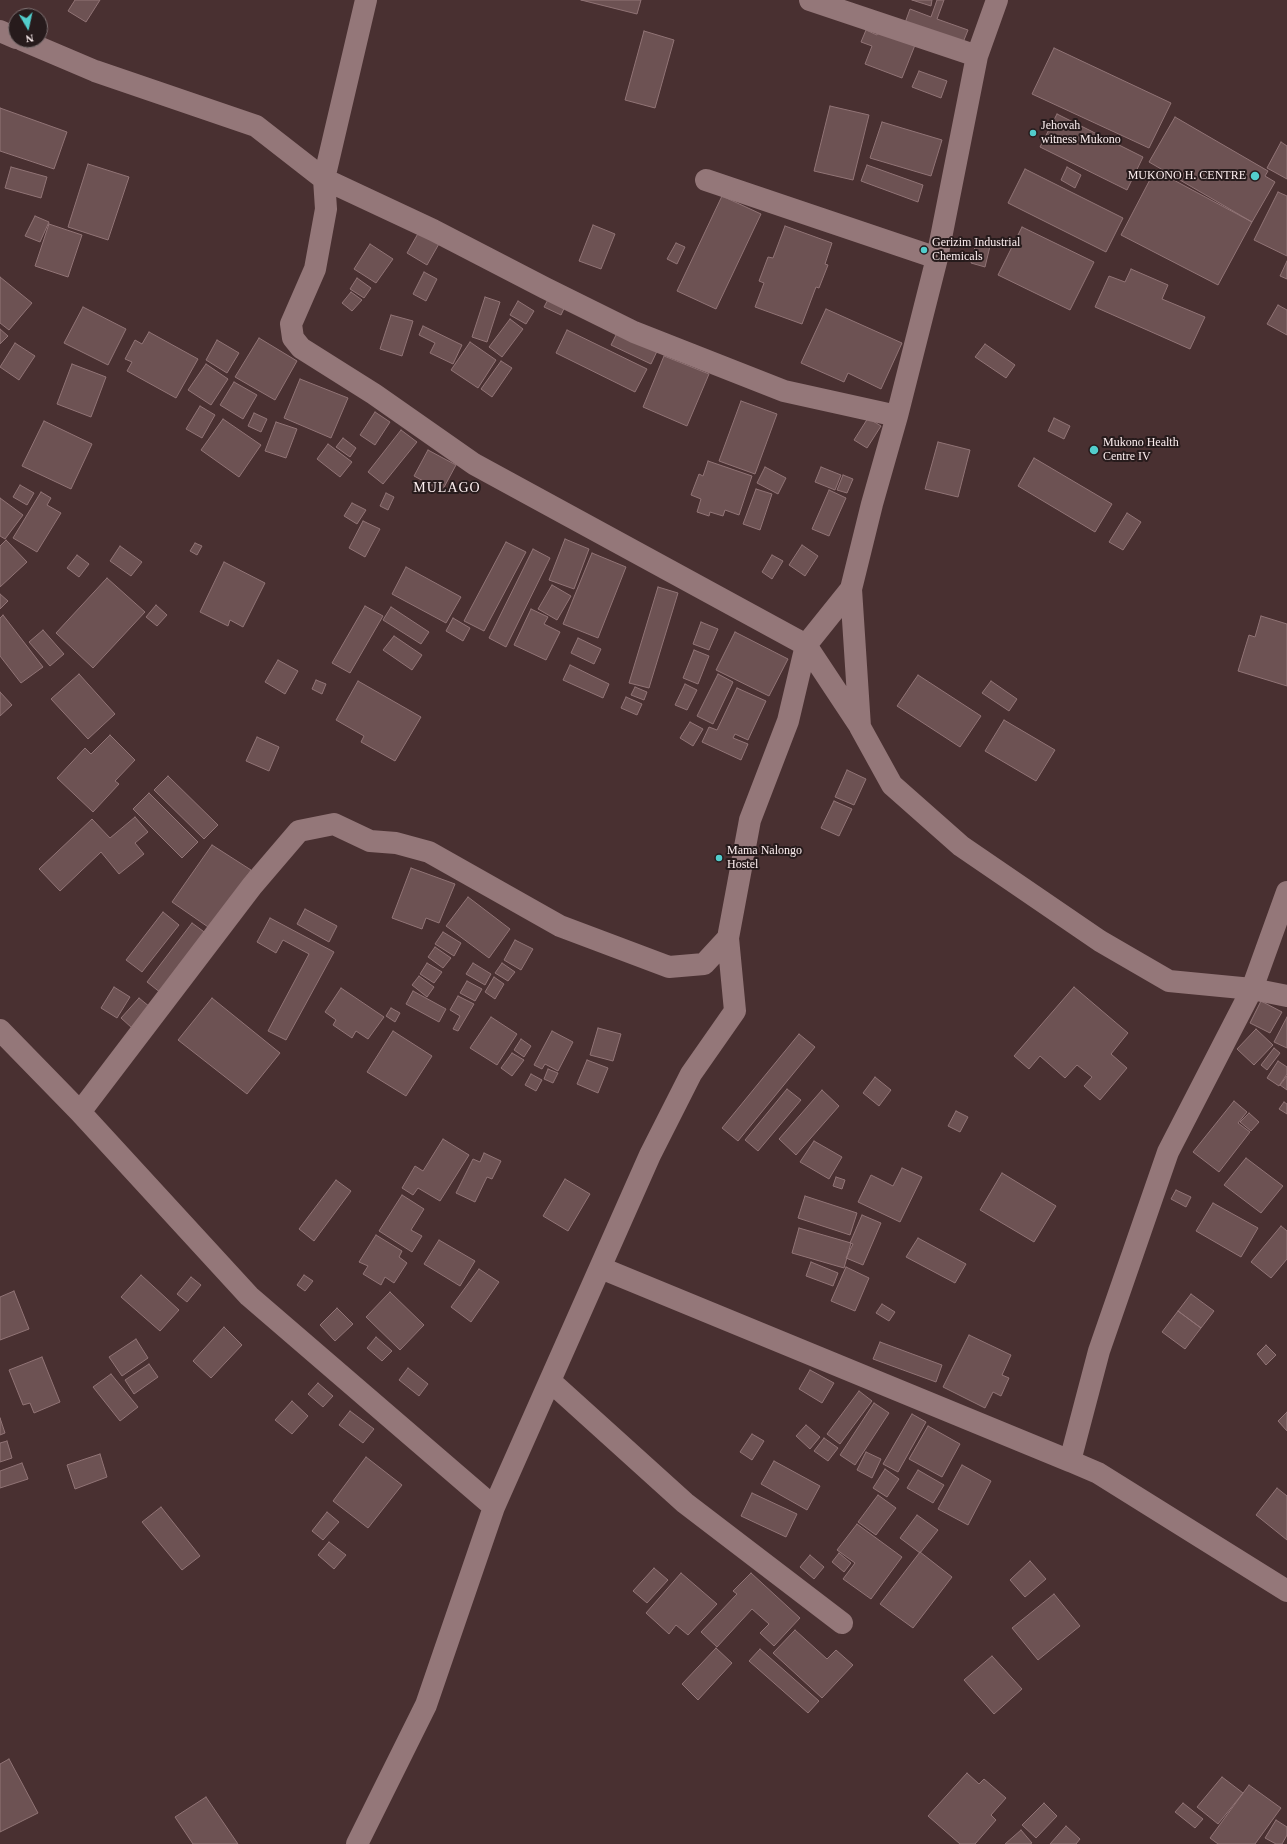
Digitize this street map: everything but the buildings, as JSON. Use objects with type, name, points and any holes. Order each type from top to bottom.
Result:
[{"type":"street","points":[[366,0],[324,178],[326,209],[314,269],[291,324],[293,338],[301,348],[374,394],[474,464],[806,644],[860,727],[892,785],[961,846],[1100,941],[1169,981],[1252,989],[1287,996]]},
{"type":"street","points":[[810,0],[977,56]]},
{"type":"street","points":[[860,727],[851,589],[937,258],[977,56],[997,0]]},
{"type":"street","points":[[41,48],[95,71],[256,126],[324,178],[433,230],[634,332],[784,391],[897,416]]},
{"type":"street","points":[[706,180],[937,258]]},
{"type":"street","points":[[357,1844],[426,1705],[494,1507],[650,1155],[691,1074],[735,1011],[728,938],[750,820],[788,721],[806,644],[851,589]]},
{"type":"street","points":[[80,1112],[252,886],[299,831],[334,824],[370,841],[396,843],[429,852],[560,926],[669,967],[704,964],[728,938]]},
{"type":"street","points":[[1070,1461],[1099,1351],[1168,1152],[1252,989],[1287,892]]},
{"type":"street","points":[[0,1030],[80,1112],[249,1296],[494,1507]]},
{"type":"street","points":[[601,1268],[1098,1473],[1287,1591]]},
{"type":"street","points":[[550,1381],[685,1503],[842,1622]]},
{"type":"place","name":"Jehovah witness Mukono","points":[[1033,133]]},
{"type":"place","name":"MUKONO H. CENTRE","points":[[1255,176]]},
{"type":"place","name":"Gerizim Industrial Chemicals","points":[[924,250]]},
{"type":"place","name":"Mukono Health Centre IV","points":[[1094,450]]},
{"type":"place","name":"Mama Nalongo Hostel","points":[[719,858]]},
{"type":"district","name":"MULAGO","points":[[447,488]]}]
